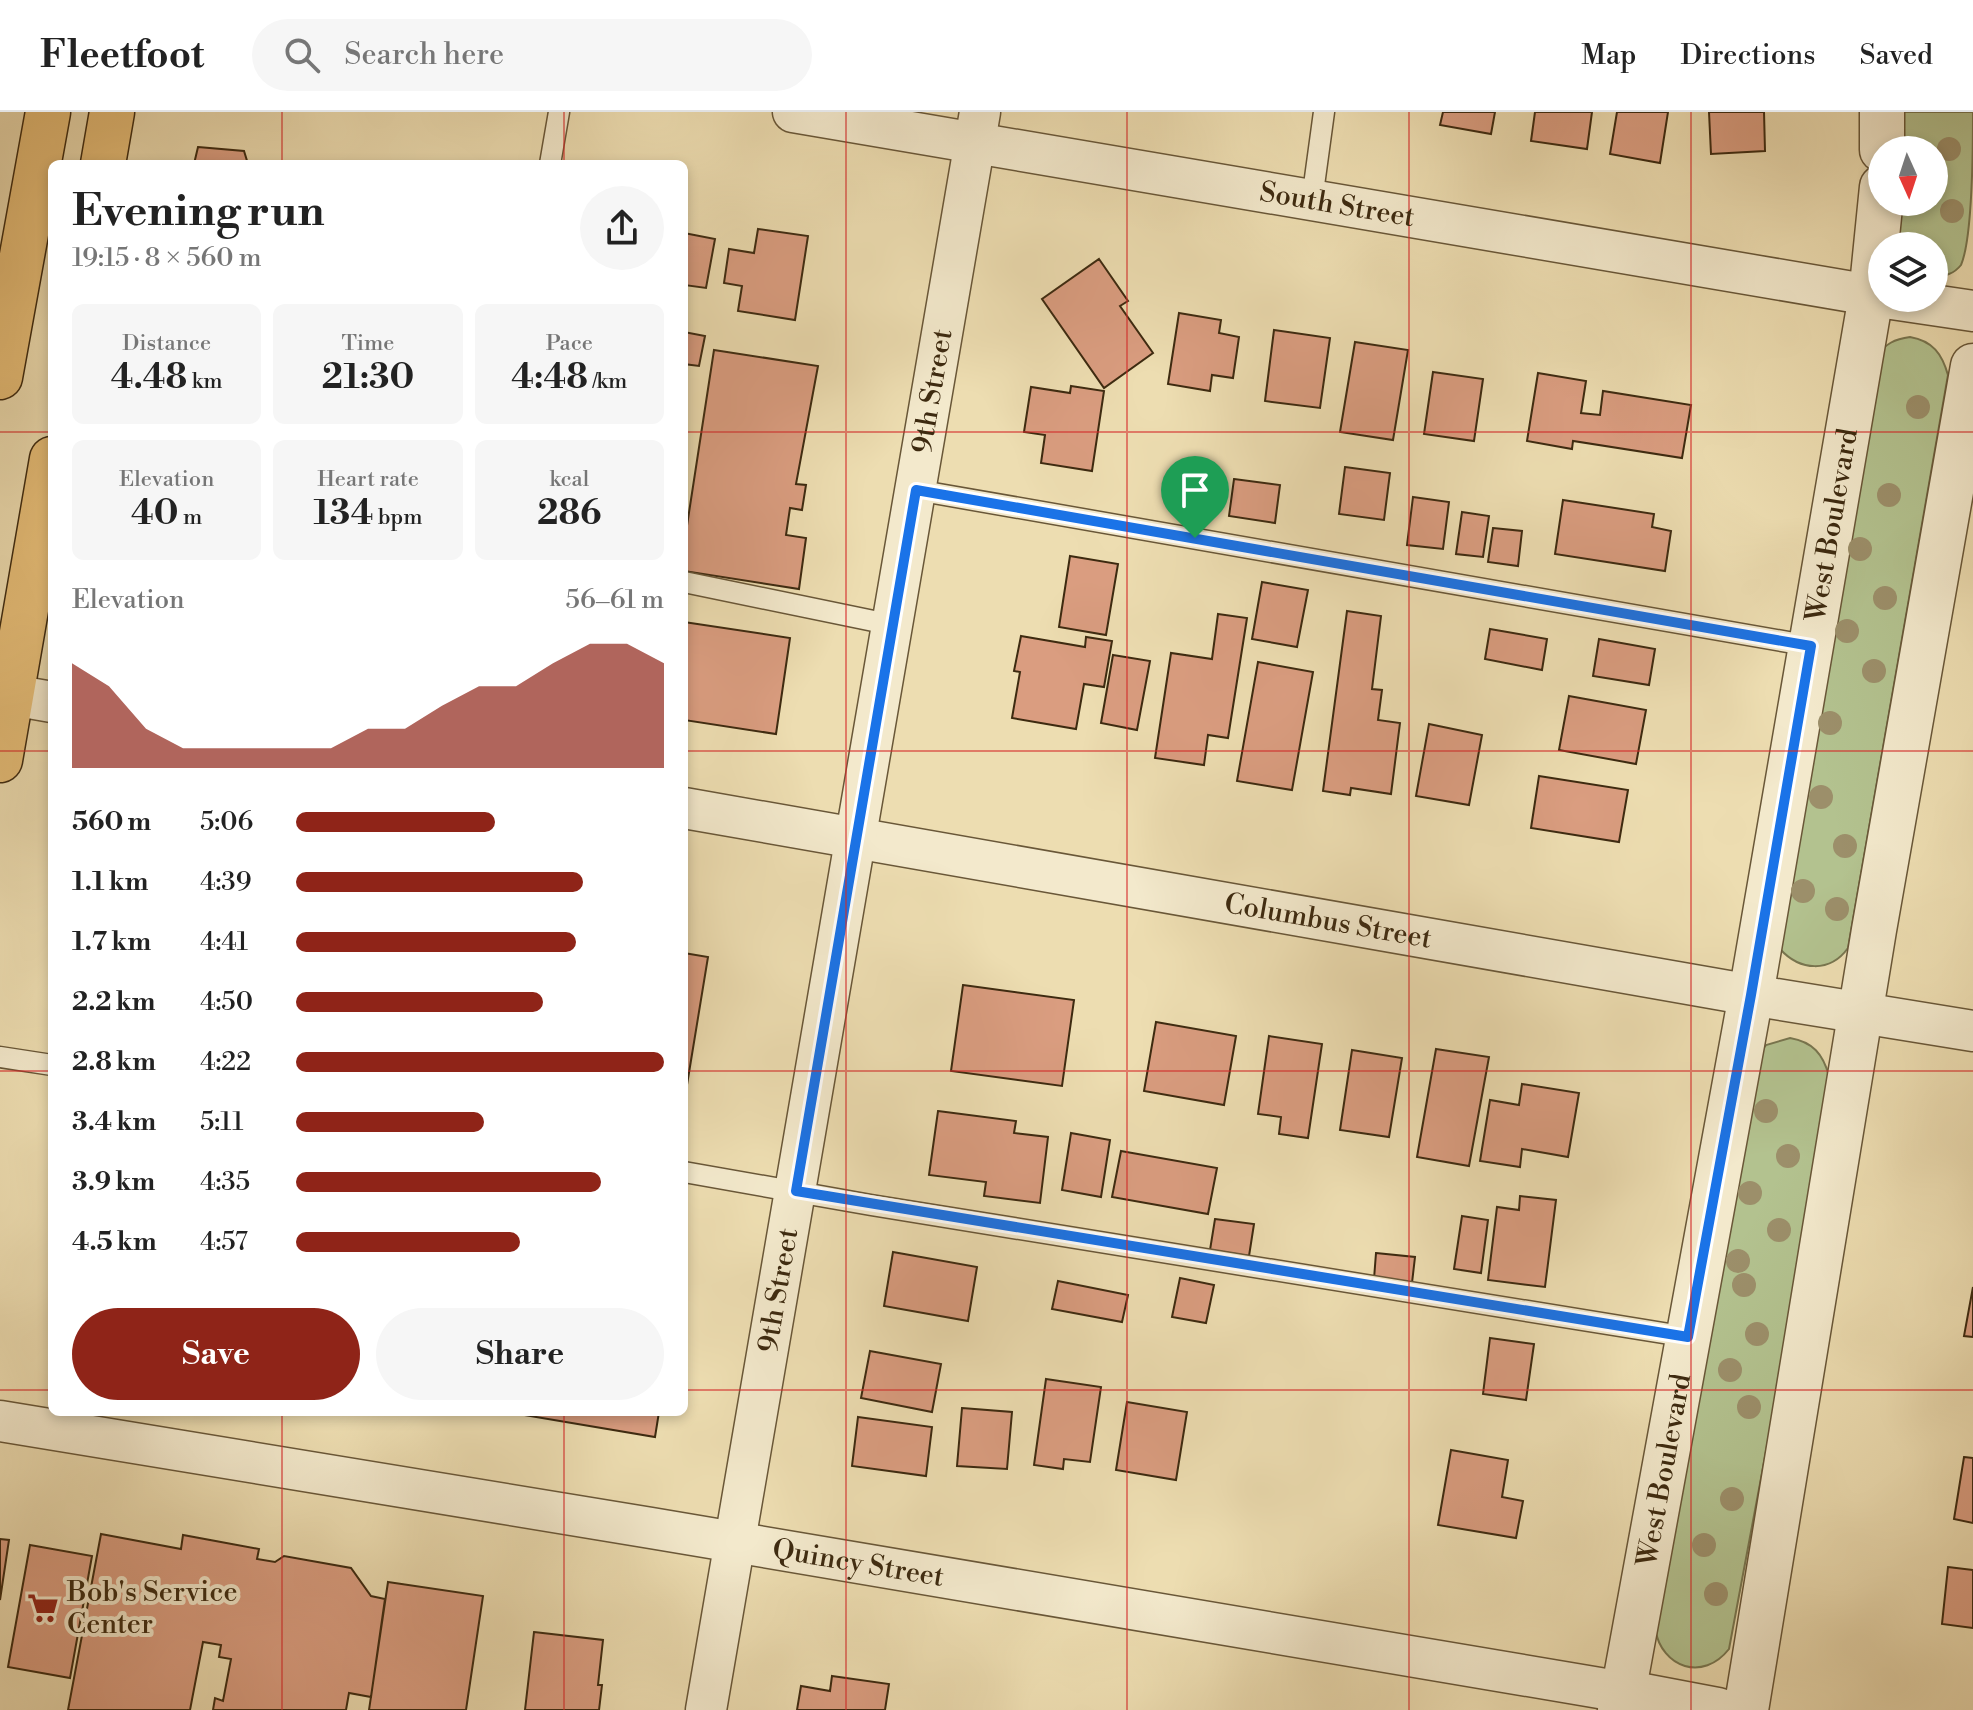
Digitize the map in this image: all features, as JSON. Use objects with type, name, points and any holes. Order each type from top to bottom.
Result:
[{"type":"highway","points":[[2,355],[48,112]]},
{"type":"highway","points":[[104,160],[112,112]]},
{"type":"highway","points":[[0,760],[21,697],[48,490]]},
{"type":"street","name":"South Street","points":[[793,112],[978,128],[1312,200],[1868,295]]},
{"type":"street","points":[[1882,112],[1882,136]]},
{"type":"street","name":"9th Street","points":[[706,1710],[978,128]]},
{"type":"street","name":"South Street","points":[[1948,307],[1973,311]]},
{"type":"street","name":"West Boulevard","points":[[1621,1701],[1751,995],[1811,646],[1876,312]]},
{"type":"street","points":[[1746,1710],[1860,1012],[1973,366]]},
{"type":"street","name":"Columbus Street","points":[[688,809],[1973,1031]]},
{"type":"street","name":"Quincy Street","points":[[0,1421],[736,1542],[1621,1701],[1718,1710]]},
{"type":"lane","points":[[551,160],[559,112]]},
{"type":"lane","points":[[1312,200],[1324,112]]},
{"type":"lane","points":[[916,490],[1811,646]]},
{"type":"lane","points":[[688,583],[893,625]]},
{"type":"lane","points":[[0,1057],[48,1064]]},
{"type":"lane","points":[[688,1173],[1688,1337]]},
{"type":"green space","points":[[1897,112],[1973,112],[1968,234],[1961,265],[1948,274],[1948,232],[1895,232],[1896,216],[1948,216],[1948,136],[1898,136]]},
{"type":"green space","points":[[1910,337],[1931,345],[1943,361],[1948,375],[1848,948],[1833,962],[1806,965],[1780,949],[1876,356],[1891,343]]},
{"type":"green space","points":[[1790,1038],[1816,1050],[1829,1076],[1780,1377],[1729,1649],[1707,1665],[1685,1666],[1666,1653],[1655,1629],[1756,1057],[1766,1045]]},
{"type":"building","points":[[1443,112],[1495,112],[1491,134],[1440,125]]},
{"type":"building","points":[[1535,112],[1592,112],[1587,149],[1531,141]]},
{"type":"building","points":[[1617,112],[1668,112],[1660,163],[1610,154]]},
{"type":"building","points":[[1709,112],[1764,112],[1765,151],[1711,154]]},
{"type":"building","points":[[198,147],[244,151],[247,160],[195,160]]},
{"type":"building","points":[[758,229],[808,236],[795,320],[738,311],[742,286],[724,283],[729,249],[754,253]]},
{"type":"building","points":[[688,234],[715,239],[706,288],[688,286]]},
{"type":"building","points":[[1099,259],[1128,301],[1120,306],[1153,353],[1104,388],[1042,299]]},
{"type":"building","points":[[1179,313],[1221,320],[1219,333],[1239,337],[1233,378],[1212,375],[1210,391],[1168,384]]},
{"type":"building","points":[[1274,330],[1330,338],[1320,408],[1265,401]]},
{"type":"building","points":[[688,333],[705,336],[699,366],[688,365]]},
{"type":"building","points":[[1355,342],[1408,350],[1393,440],[1340,432]]},
{"type":"building","points":[[714,350],[818,366],[796,484],[806,485],[802,510],[790,508],[786,535],[806,538],[799,589],[688,572],[688,519]]},
{"type":"building","points":[[1433,372],[1483,379],[1474,441],[1424,434]]},
{"type":"building","points":[[1538,373],[1586,381],[1581,413],[1600,415],[1603,391],[1691,405],[1682,458],[1573,441],[1572,449],[1527,441]]},
{"type":"building","points":[[1071,386],[1104,391],[1092,471],[1041,463],[1045,435],[1024,432],[1031,387],[1070,393]]},
{"type":"building","points":[[1345,467],[1390,473],[1384,520],[1339,514]]},
{"type":"building","points":[[1234,479],[1280,485],[1275,523],[1229,516]]},
{"type":"building","points":[[1413,497],[1449,502],[1443,549],[1407,545]]},
{"type":"building","points":[[1563,500],[1654,514],[1652,527],[1671,531],[1665,571],[1555,554]]},
{"type":"building","points":[[1462,512],[1489,516],[1483,557],[1456,554]]},
{"type":"building","points":[[1493,528],[1522,531],[1518,566],[1488,562]]},
{"type":"building","points":[[1070,556],[1118,564],[1106,635],[1059,627]]},
{"type":"building","points":[[1262,582],[1308,590],[1297,647],[1252,639]]},
{"type":"building","points":[[1347,611],[1381,616],[1372,689],[1382,690],[1378,720],[1400,723],[1391,794],[1351,788],[1350,795],[1323,791]]},
{"type":"building","points":[[1218,614],[1247,618],[1228,738],[1208,735],[1204,765],[1155,758],[1171,653],[1212,659]]},
{"type":"building","points":[[688,623],[790,638],[776,734],[688,721]]},
{"type":"building","points":[[1490,629],[1547,639],[1542,670],[1485,659]]},
{"type":"building","points":[[1021,636],[1085,647],[1086,637],[1112,641],[1104,687],[1084,684],[1076,729],[1012,718],[1020,672],[1014,671]]},
{"type":"building","points":[[1599,639],[1655,649],[1649,685],[1593,676]]},
{"type":"building","points":[[1113,655],[1150,661],[1137,730],[1101,723]]},
{"type":"building","points":[[1258,662],[1313,672],[1292,790],[1237,781]]},
{"type":"building","points":[[1569,696],[1646,710],[1636,764],[1559,750]]},
{"type":"building","points":[[1429,724],[1482,735],[1469,805],[1416,796]]},
{"type":"building","points":[[1539,776],[1628,790],[1619,842],[1531,828]]},
{"type":"building","points":[[688,954],[708,957],[688,1079]]},
{"type":"building","points":[[963,985],[1074,1000],[1062,1086],[951,1071]]},
{"type":"building","points":[[1156,1022],[1236,1036],[1224,1105],[1144,1091]]},
{"type":"building","points":[[1269,1036],[1322,1044],[1308,1138],[1279,1134],[1281,1117],[1258,1114]]},
{"type":"building","points":[[1436,1049],[1489,1057],[1469,1166],[1417,1157]]},
{"type":"building","points":[[1352,1050],[1402,1058],[1389,1137],[1340,1130]]},
{"type":"building","points":[[1522,1084],[1579,1093],[1568,1157],[1522,1149],[1520,1167],[1480,1161],[1490,1100],[1519,1105]]},
{"type":"building","points":[[938,1111],[1016,1121],[1014,1133],[1048,1137],[1040,1203],[984,1196],[986,1182],[929,1175]]},
{"type":"building","points":[[1071,1133],[1110,1140],[1101,1197],[1062,1190]]},
{"type":"building","points":[[1121,1151],[1217,1168],[1208,1214],[1112,1197]]},
{"type":"building","points":[[1520,1196],[1556,1200],[1545,1287],[1488,1280],[1497,1207],[1519,1210]]},
{"type":"building","points":[[1462,1216],[1488,1220],[1481,1273],[1454,1269]]},
{"type":"building","points":[[1215,1219],[1254,1224],[1249,1256],[1210,1250]]},
{"type":"building","points":[[893,1252],[977,1267],[968,1321],[884,1306]]},
{"type":"building","points":[[1376,1253],[1415,1257],[1412,1283],[1374,1279]]},
{"type":"building","points":[[1180,1278],[1214,1285],[1206,1323],[1172,1317]]},
{"type":"building","points":[[1058,1281],[1128,1295],[1122,1322],[1052,1309]]},
{"type":"building","points":[[1973,1287],[1973,1337],[1964,1336]]},
{"type":"building","points":[[1490,1338],[1534,1344],[1526,1400],[1483,1394]]},
{"type":"building","points":[[870,1351],[941,1364],[932,1412],[861,1398]]},
{"type":"building","points":[[1046,1379],[1101,1387],[1090,1462],[1064,1459],[1063,1469],[1034,1465]]},
{"type":"building","points":[[1127,1402],[1187,1412],[1176,1480],[1116,1470]]},
{"type":"building","points":[[962,1408],[1012,1412],[1007,1469],[957,1466]]},
{"type":"building","points":[[530,1416],[658,1416],[655,1437]]},
{"type":"building","points":[[858,1417],[932,1427],[926,1476],[852,1466]]},
{"type":"building","points":[[1451,1450],[1508,1460],[1502,1497],[1523,1501],[1516,1538],[1438,1525]]},
{"type":"building","points":[[1964,1457],[1973,1458],[1973,1523],[1954,1519]]},
{"type":"building","points":[[101,1534],[181,1549],[183,1535],[259,1549],[257,1559],[275,1562],[284,1556],[351,1568],[371,1596],[385,1599],[371,1697],[349,1693],[346,1710],[213,1710],[215,1698],[223,1701],[231,1659],[219,1657],[221,1645],[203,1642],[190,1710],[68,1710]]},
{"type":"building","points":[[0,1539],[9,1540],[0,1600]]},
{"type":"building","points":[[30,1545],[92,1556],[70,1678],[8,1667]]},
{"type":"building","points":[[1948,1567],[1973,1570],[1973,1628],[1942,1624]]},
{"type":"building","points":[[388,1582],[483,1596],[466,1710],[369,1710]]},
{"type":"building","points":[[534,1632],[603,1640],[598,1685],[602,1685],[599,1710],[525,1710]]},
{"type":"building","points":[[832,1676],[889,1684],[885,1710],[797,1710],[801,1686],[830,1691]]},
{"type":"place","name":"Bob's Service Center","points":[[43,1608]]},
{"type":"route","points":[[916,490],[1195,538],[1811,646],[1688,1337],[796,1191],[916,490]]}]
